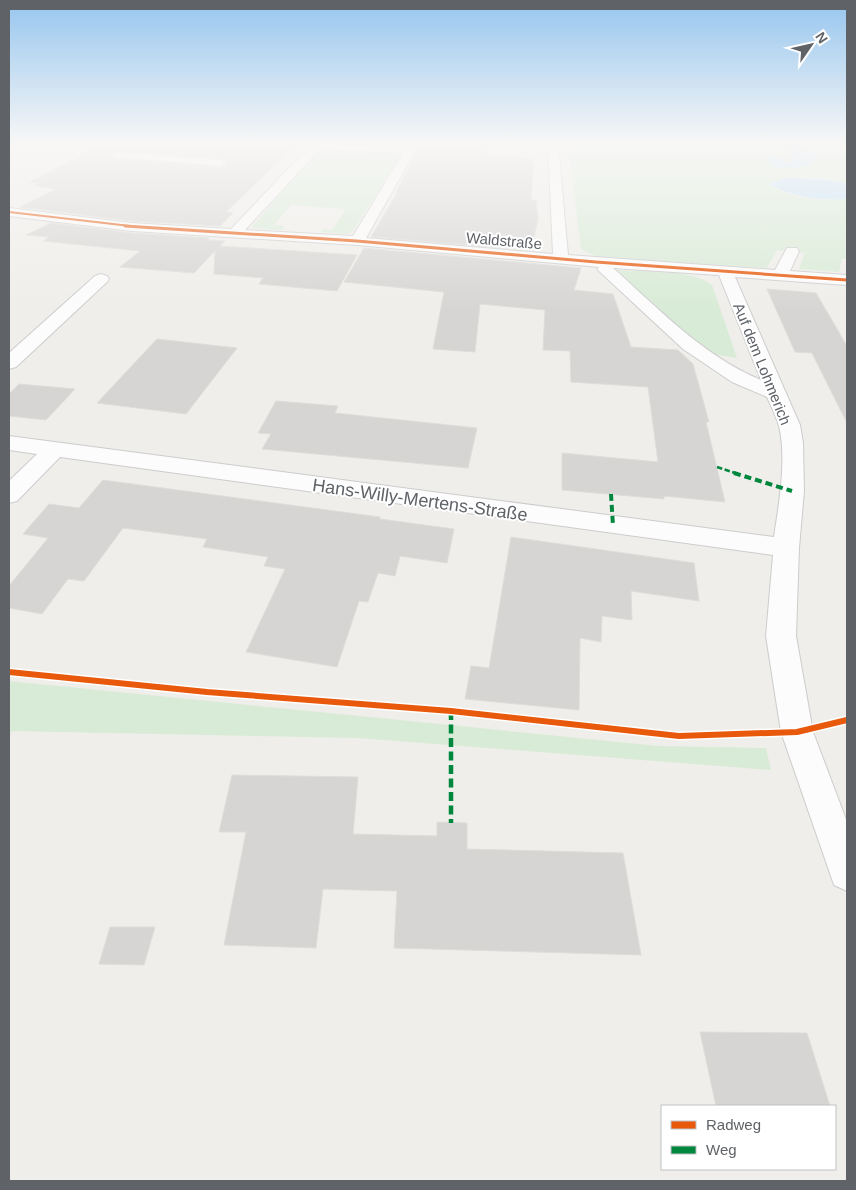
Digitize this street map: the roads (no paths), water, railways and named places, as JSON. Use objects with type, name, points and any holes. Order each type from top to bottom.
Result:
[{"type":"street","points":[[234,234],[266,200]]},
{"type":"street","points":[[357,241],[381,200]]},
{"type":"street","points":[[558,200],[561,258]]},
{"type":"street","name":"Waldstraße","points":[[9,212],[132,227],[234,234],[301,231],[357,241],[847,280]]},
{"type":"street","points":[[780,275],[792,251]]},
{"type":"street","points":[[605,269],[689,345],[739,378],[775,393]]},
{"type":"street","name":"Auf dem Lohmerich","points":[[724,271],[789,426],[792,443],[792,490],[786,548],[781,636],[797,732],[847,872]]},
{"type":"street","points":[[9,363],[101,279]]},
{"type":"street","name":"Hans-Willy-Mertens-Straße","points":[[9,444],[786,548]]},
{"type":"street","points":[[9,495],[54,450]]}]
